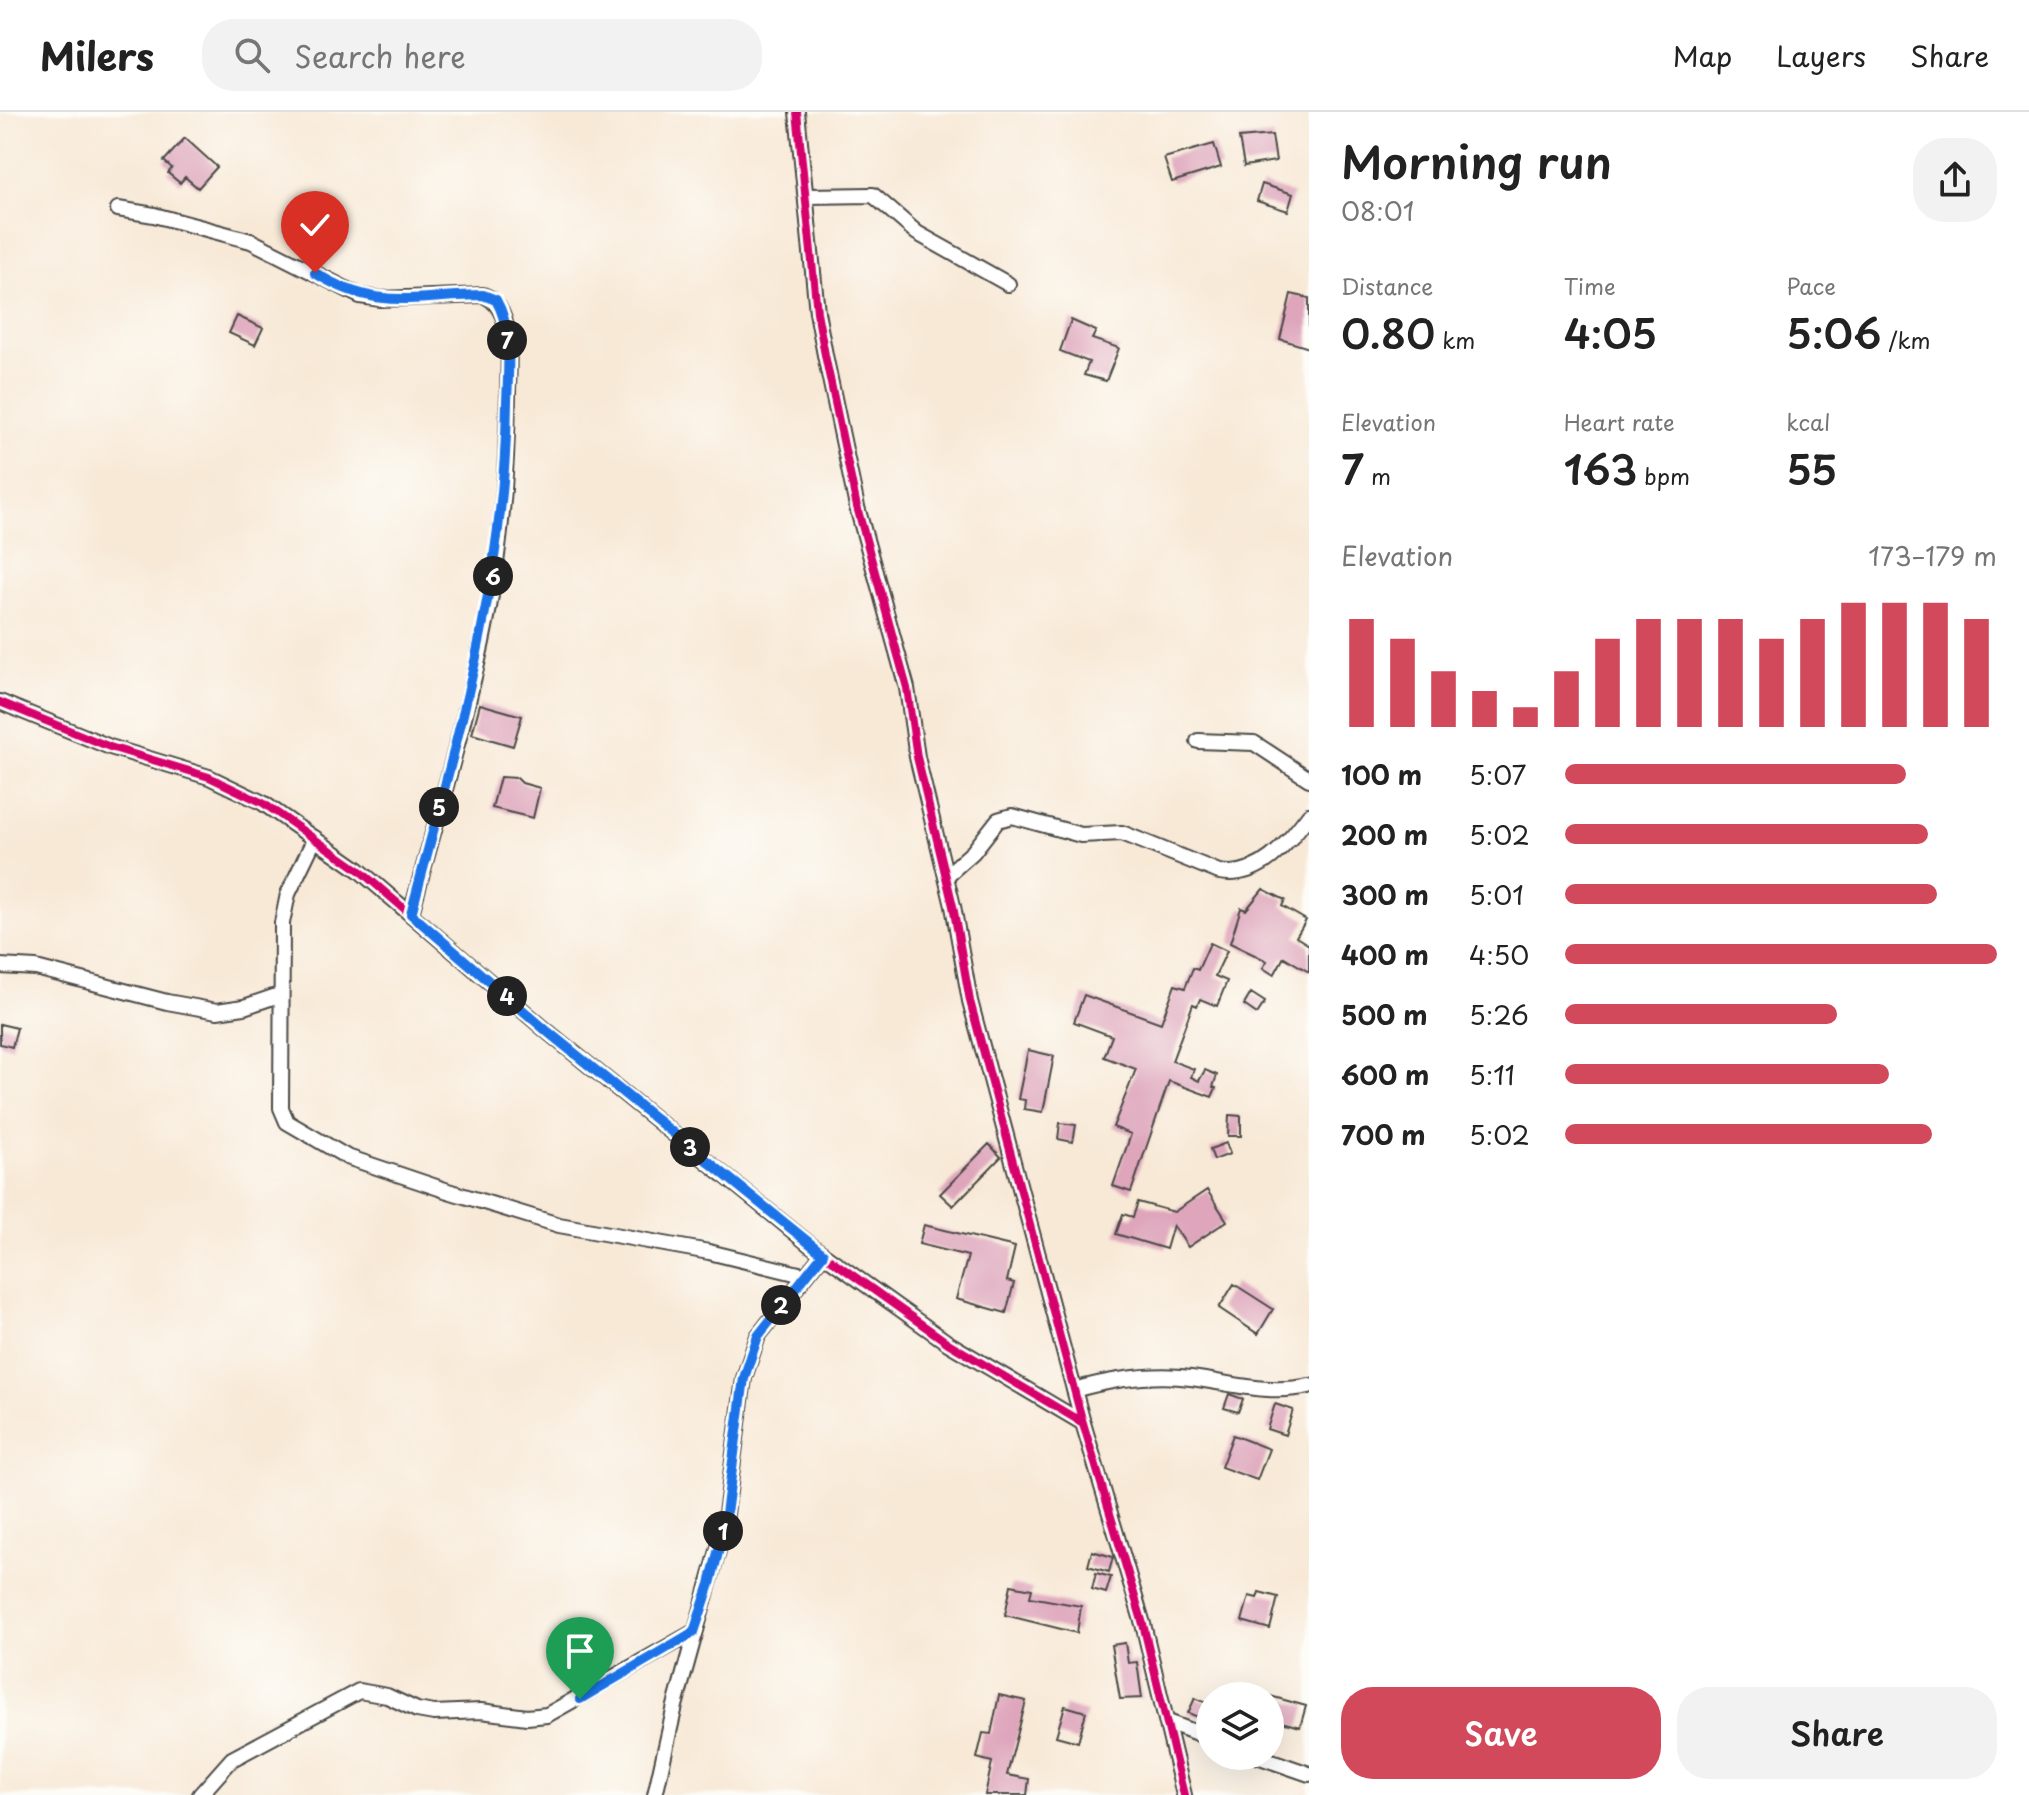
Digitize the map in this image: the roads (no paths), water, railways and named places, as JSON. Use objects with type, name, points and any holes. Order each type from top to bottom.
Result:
[{"type":"street","points":[[797,112],[808,196],[817,312],[872,569],[907,688],[917,757],[946,876],[976,1025],[1083,1423],[1107,1498],[1168,1722],[1184,1795]]},
{"type":"street","points":[[808,196],[873,195],[917,233],[1008,284]]},
{"type":"street","points":[[118,209],[154,215],[251,241],[360,296],[381,299],[483,295],[496,300],[501,309],[508,348],[507,467],[496,557],[482,641],[411,914]]},
{"type":"street","points":[[0,702],[110,747],[209,777],[263,803],[315,838],[411,914],[548,1032],[823,1254],[948,1343],[1083,1423]]},
{"type":"street","points":[[1198,741],[1254,743],[1309,779]]},
{"type":"street","points":[[946,876],[973,852],[998,820],[1012,816],[1081,835],[1122,833],[1219,872],[1233,874],[1255,869],[1286,845],[1309,815]]},
{"type":"street","points":[[315,838],[288,894],[279,995],[283,1041],[281,1108],[287,1122],[303,1135],[347,1157],[559,1225],[709,1252],[803,1275]]},
{"type":"street","points":[[0,966],[36,968],[167,1002],[217,1011],[244,1007],[279,995]]},
{"type":"street","points":[[655,1795],[694,1632],[724,1529],[744,1378],[758,1336],[803,1275],[823,1254]]},
{"type":"street","points":[[1074,1390],[1114,1379],[1158,1376],[1275,1390],[1309,1386]]},
{"type":"street","points":[[200,1795],[232,1759],[359,1691],[387,1696],[417,1710],[434,1713],[481,1711],[527,1717],[547,1715],[694,1632]]},
{"type":"street","points":[[1168,1722],[1196,1733]]},
{"type":"street","points":[[1284,1765],[1309,1774]]}]
